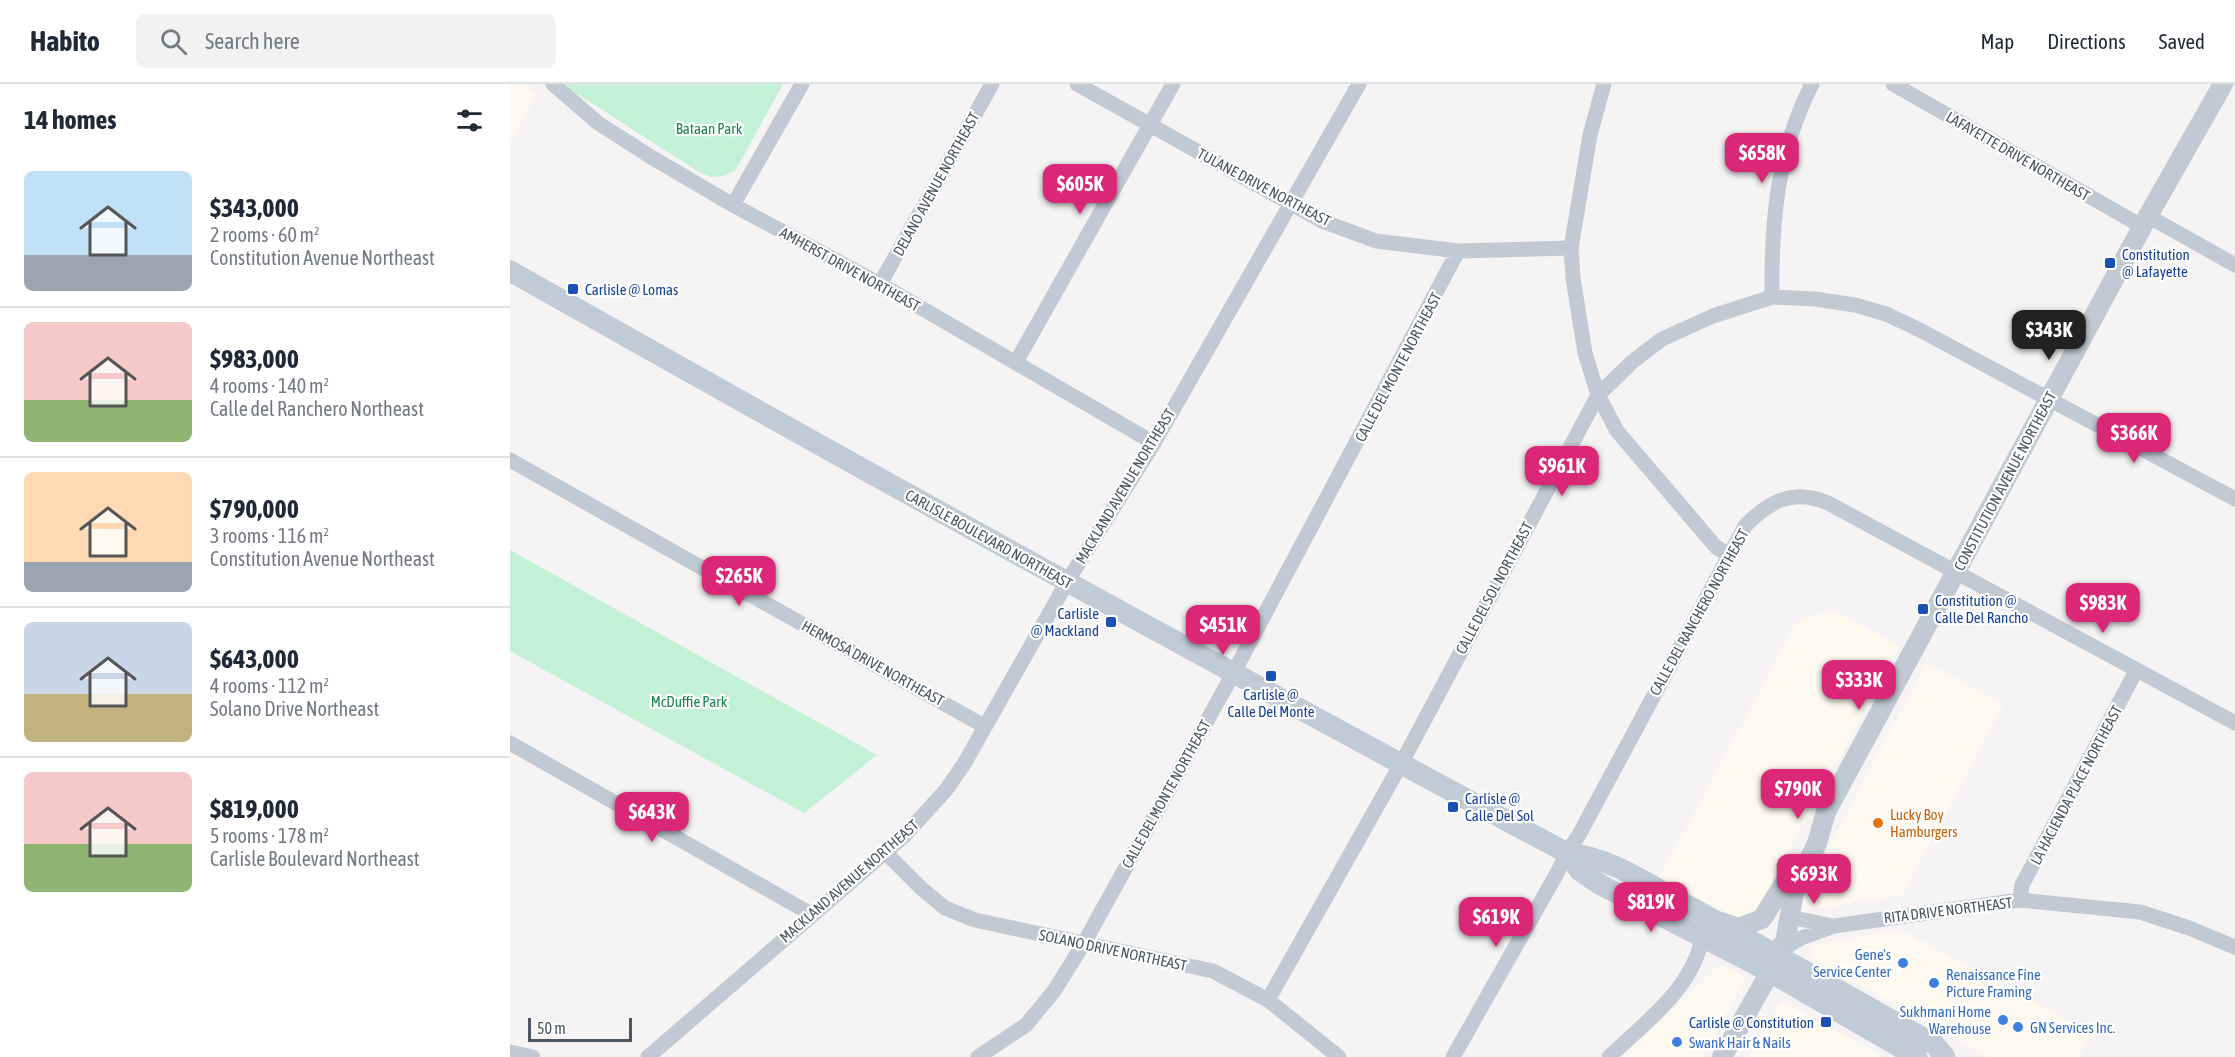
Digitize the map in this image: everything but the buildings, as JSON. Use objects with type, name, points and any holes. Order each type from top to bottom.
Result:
[{"type":"main road","name":"CARLISLE BOULEVARD NORTHEAST","points":[[510,271],[1067,582],[1401,764],[1567,853],[1588,855],[1614,866],[1665,894],[1708,929]]},
{"type":"main road","name":"CARLISLE BOULEVARD NORTHEAST","points":[[1567,853],[1580,871],[1601,885],[1708,929],[1934,1044],[1945,1057]]},
{"type":"main road","points":[[1601,885],[1627,886],[1657,898],[1665,894]]},
{"type":"main road","name":"CARLISLE BOULEVARD NORTHEAST","points":[[1772,963],[1917,1057]]},
{"type":"street","name":"AMHERST DRIVE NORTHEAST","points":[[553,84],[598,123],[622,139],[733,205],[880,284],[1154,443]]},
{"type":"street","points":[[733,205],[802,84]]},
{"type":"street","name":"DELANO AVENUE NORTHEAST","points":[[880,284],[992,84]]},
{"type":"street","name":"TULANE DRIVE NORTHEAST","points":[[1077,84],[1322,221],[1376,240],[1458,251],[1571,248]]},
{"type":"street","points":[[1016,362],[1173,84]]},
{"type":"street","name":"MACKLAND AVENUE NORTHEAST","points":[[648,1057],[904,836],[946,790],[964,764],[1067,582],[1154,443],[1359,84]]},
{"type":"street","points":[[1604,84],[1590,135],[1571,248],[1583,343],[1598,394],[1617,431],[1716,547],[1729,555]]},
{"type":"street","points":[[1772,297],[1773,220],[1783,158],[1812,84]]},
{"type":"street","name":"LAFAYETTE DRIVE NORTHEAST","points":[[1893,84],[2145,221],[2235,266]]},
{"type":"street","name":"CONSTITUTION AVENUE NORTHEAST","points":[[1772,963],[1778,908],[1790,874],[1806,840],[1824,817],[2145,221],[2223,84]]},
{"type":"street","name":"CALLE DEL MONTE NORTHEAST","points":[[978,1057],[1026,1025],[1054,992],[1084,943],[1234,672],[1458,251]]},
{"type":"street","name":"CALLE DEL SOL NORTHEAST","points":[[1268,1000],[1401,764],[1598,394],[1632,362],[1662,339],[1713,316],[1772,297],[1855,304],[1886,314],[1920,330],[2235,499]]},
{"type":"street","name":"HERMOSA DRIVE NORTHEAST","points":[[510,460],[984,726]]},
{"type":"street","name":"CALLE DEL RANCHERO NORTHEAST","points":[[1453,1057],[1580,833],[1745,526],[1760,511],[1778,501],[1796,497],[1813,497],[2235,723]]},
{"type":"street","name":"LA HACIENDA PLACE NORTHEAST","points":[[2020,900],[2022,885],[2136,671]]},
{"type":"street","points":[[510,743],[811,914]]},
{"type":"street","name":"CONSTITUTION AVENUE NORTHEAST","points":[[1722,1057],[1785,942],[1794,892],[1817,843],[1824,817]]},
{"type":"street","name":"SOLANO DRIVE NORTHEAST","points":[[885,852],[922,889],[945,908],[975,920],[1213,971],[1268,1000],[1339,1057]]},
{"type":"street","points":[[1609,1057],[1681,988],[1699,954],[1708,929],[1738,928],[1762,919],[1790,874]]},
{"type":"street","name":"RITA DRIVE NORTHEAST","points":[[1772,963],[1801,938],[1834,926],[2020,900],[2140,912],[2189,928],[2235,947]]},
{"type":"street","name":"RITA DRIVE NORTHEAST","points":[[1789,917],[1834,926]]},
{"type":"street","points":[[510,1052],[533,1057]]},
{"type":"shaded area","points":[[510,84],[528,84],[536,96],[510,142]]},
{"type":"shaded area","points":[[1832,610],[1900,647],[1755,913],[1741,919],[1659,878],[1797,622]]},
{"type":"shaded area","points":[[1926,663],[2004,704],[1902,895],[1807,910],[1803,908],[1800,901]]},
{"type":"shaded area","points":[[1901,930],[2091,1034],[2079,1057],[1989,1057],[1820,963],[1811,953],[1813,946],[1818,944]]},
{"type":"shaded area","points":[[1720,964],[1745,977],[1745,981],[1703,1057],[1623,1057]]},
{"type":"shaded area","points":[[1781,1001],[1883,1057],[1749,1057]]},
{"type":"green space","name":"Bataan Park","points":[[566,84],[783,84],[735,171],[711,177],[699,172],[574,92]]},
{"type":"green space","name":"McDuffie Park","points":[[510,550],[877,755],[804,813],[510,651]]},
{"type":"place","name":"Constitution @ Lafayette","points":[[2110,263]]},
{"type":"place","name":"Carlisle @ Lomas","points":[[573,289]]},
{"type":"place","name":"Constitution @ Calle Del Rancho","points":[[1923,609]]},
{"type":"place","name":"Carlisle @ Mackland","points":[[1111,622]]},
{"type":"place","name":"Carlisle @ Calle Del Monte","points":[[1271,676]]},
{"type":"place","name":"Carlisle @ Calle Del Sol","points":[[1453,807]]},
{"type":"place","name":"Lucky Boy Hamburgers","points":[[1878,823]]},
{"type":"place","name":"Gene's Service Center","points":[[1903,963]]},
{"type":"place","name":"Renaissance Fine Picture Framing","points":[[1934,983]]},
{"type":"place","name":"Sukhmani Home Warehouse","points":[[2003,1020]]},
{"type":"place","name":"Carlisle @ Constitution","points":[[1826,1022]]},
{"type":"place","name":"GN Services Inc.","points":[[2018,1027]]},
{"type":"place","name":"Swank Hair & Nails","points":[[1677,1042]]}]
